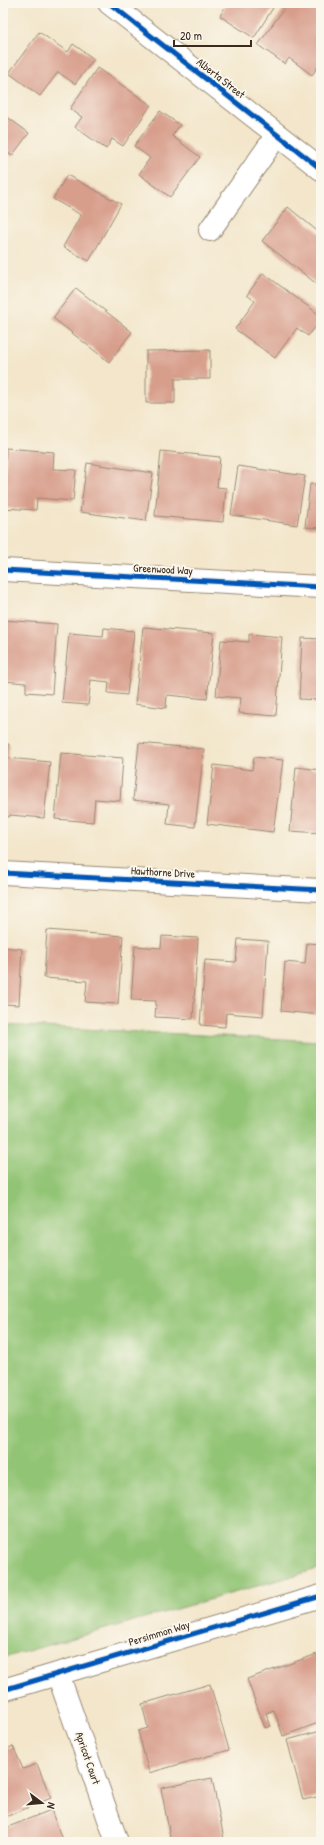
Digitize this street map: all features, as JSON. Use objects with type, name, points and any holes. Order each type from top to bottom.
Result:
[{"type":"street","name":"Alberta Street","points":[[109,3],[321,169]]},
{"type":"street","points":[[210,230],[277,135]]},
{"type":"street","name":"Greenwood Way","points":[[3,570],[321,587]]},
{"type":"street","name":"Hawthorne Drive","points":[[3,873],[321,890]]},
{"type":"street","name":"Persimmon Way","points":[[3,1690],[321,1596]]},
{"type":"street","name":"Apricot Court","points":[[58,1674],[118,1842]]},
{"type":"green space","points":[[3,1025],[321,1041],[321,1568],[3,1658]]},
{"type":"building","points":[[227,3],[276,3],[254,38],[220,16]]},
{"type":"building","points":[[288,3],[316,3],[313,6],[321,12],[321,62],[312,75],[289,58],[285,64],[258,45]]},
{"type":"building","points":[[39,32],[68,52],[73,44],[94,59],[75,84],[58,72],[40,96],[9,73]]},
{"type":"building","points":[[97,68],[151,105],[123,146],[112,139],[106,149],[75,127],[82,117],[70,109]]},
{"type":"building","points":[[160,111],[180,125],[172,136],[200,157],[170,197],[139,174],[150,158],[134,146]]},
{"type":"building","points":[[3,114],[29,133],[12,156],[5,151],[3,153]]},
{"type":"building","points":[[67,175],[121,204],[89,261],[63,247],[81,215],[53,199]]},
{"type":"building","points":[[288,207],[321,234],[321,281],[318,285],[262,241]]},
{"type":"building","points":[[263,273],[321,316],[321,319],[308,336],[297,328],[275,358],[235,329],[255,301],[247,295]]},
{"type":"building","points":[[76,288],[132,332],[109,362],[53,318]]},
{"type":"building","points":[[210,350],[210,379],[175,379],[175,403],[146,403],[146,351]]},
{"type":"building","points":[[6,448],[54,452],[53,469],[76,470],[73,501],[37,498],[36,510],[3,508]]},
{"type":"building","points":[[161,451],[220,457],[217,487],[226,488],[223,522],[155,516]]},
{"type":"building","points":[[87,463],[153,473],[146,521],[80,512]]},
{"type":"building","points":[[238,466],[305,476],[297,525],[231,515]]},
{"type":"building","points":[[310,484],[321,485],[321,528],[305,527]]},
{"type":"building","points":[[3,620],[57,624],[52,694],[26,692],[26,683],[3,681]]},
{"type":"building","points":[[143,627],[214,633],[207,699],[167,695],[166,708],[135,704]]},
{"type":"building","points":[[104,628],[134,631],[127,695],[108,693],[109,682],[91,680],[88,705],[62,703],[69,633],[103,636]]},
{"type":"building","points":[[249,634],[282,637],[276,716],[239,713],[241,698],[216,696],[221,640],[249,642]]},
{"type":"building","points":[[302,638],[321,639],[321,700],[299,699]]},
{"type":"building","points":[[139,743],[204,749],[195,827],[167,824],[169,804],[133,800]]},
{"type":"building","points":[[3,744],[9,744],[8,758],[50,762],[44,818],[10,815],[9,817],[3,816]]},
{"type":"building","points":[[61,753],[123,758],[120,801],[95,799],[93,822],[55,819]]},
{"type":"building","points":[[254,757],[283,760],[273,832],[207,824],[214,765],[252,770]]},
{"type":"building","points":[[296,767],[321,770],[321,833],[290,831]]},
{"type":"building","points":[[47,930],[123,936],[118,1004],[85,1002],[87,981],[44,978]]},
{"type":"building","points":[[162,936],[198,938],[193,1019],[155,1017],[156,1001],[131,1000],[135,946],[161,948]]},
{"type":"building","points":[[238,939],[268,941],[263,1016],[226,1013],[225,1027],[200,1025],[205,960],[236,962]]},
{"type":"building","points":[[307,943],[321,944],[321,1015],[281,1011],[285,962],[305,964]]},
{"type":"building","points":[[3,947],[22,949],[19,1005],[3,1004]]},
{"type":"building","points":[[317,1654],[321,1667],[321,1722],[283,1736],[274,1710],[266,1713],[271,1726],[265,1728],[247,1679]]},
{"type":"building","points":[[210,1684],[229,1750],[149,1773],[138,1731],[148,1728],[142,1704]]},
{"type":"building","points":[[321,1731],[321,1796],[303,1800],[287,1740]]},
{"type":"building","points":[[13,1746],[23,1769],[37,1764],[51,1798],[3,1818],[3,1751]]},
{"type":"building","points":[[212,1778],[224,1839],[209,1842],[171,1842],[161,1788]]},
{"type":"building","points":[[51,1810],[63,1842],[3,1842],[3,1829]]},
{"type":"cycle path","points":[[109,3],[321,169]]},
{"type":"cycle path","points":[[3,570],[321,587]]},
{"type":"cycle path","points":[[3,873],[321,890]]},
{"type":"cycle path","points":[[3,1690],[321,1596]]}]
